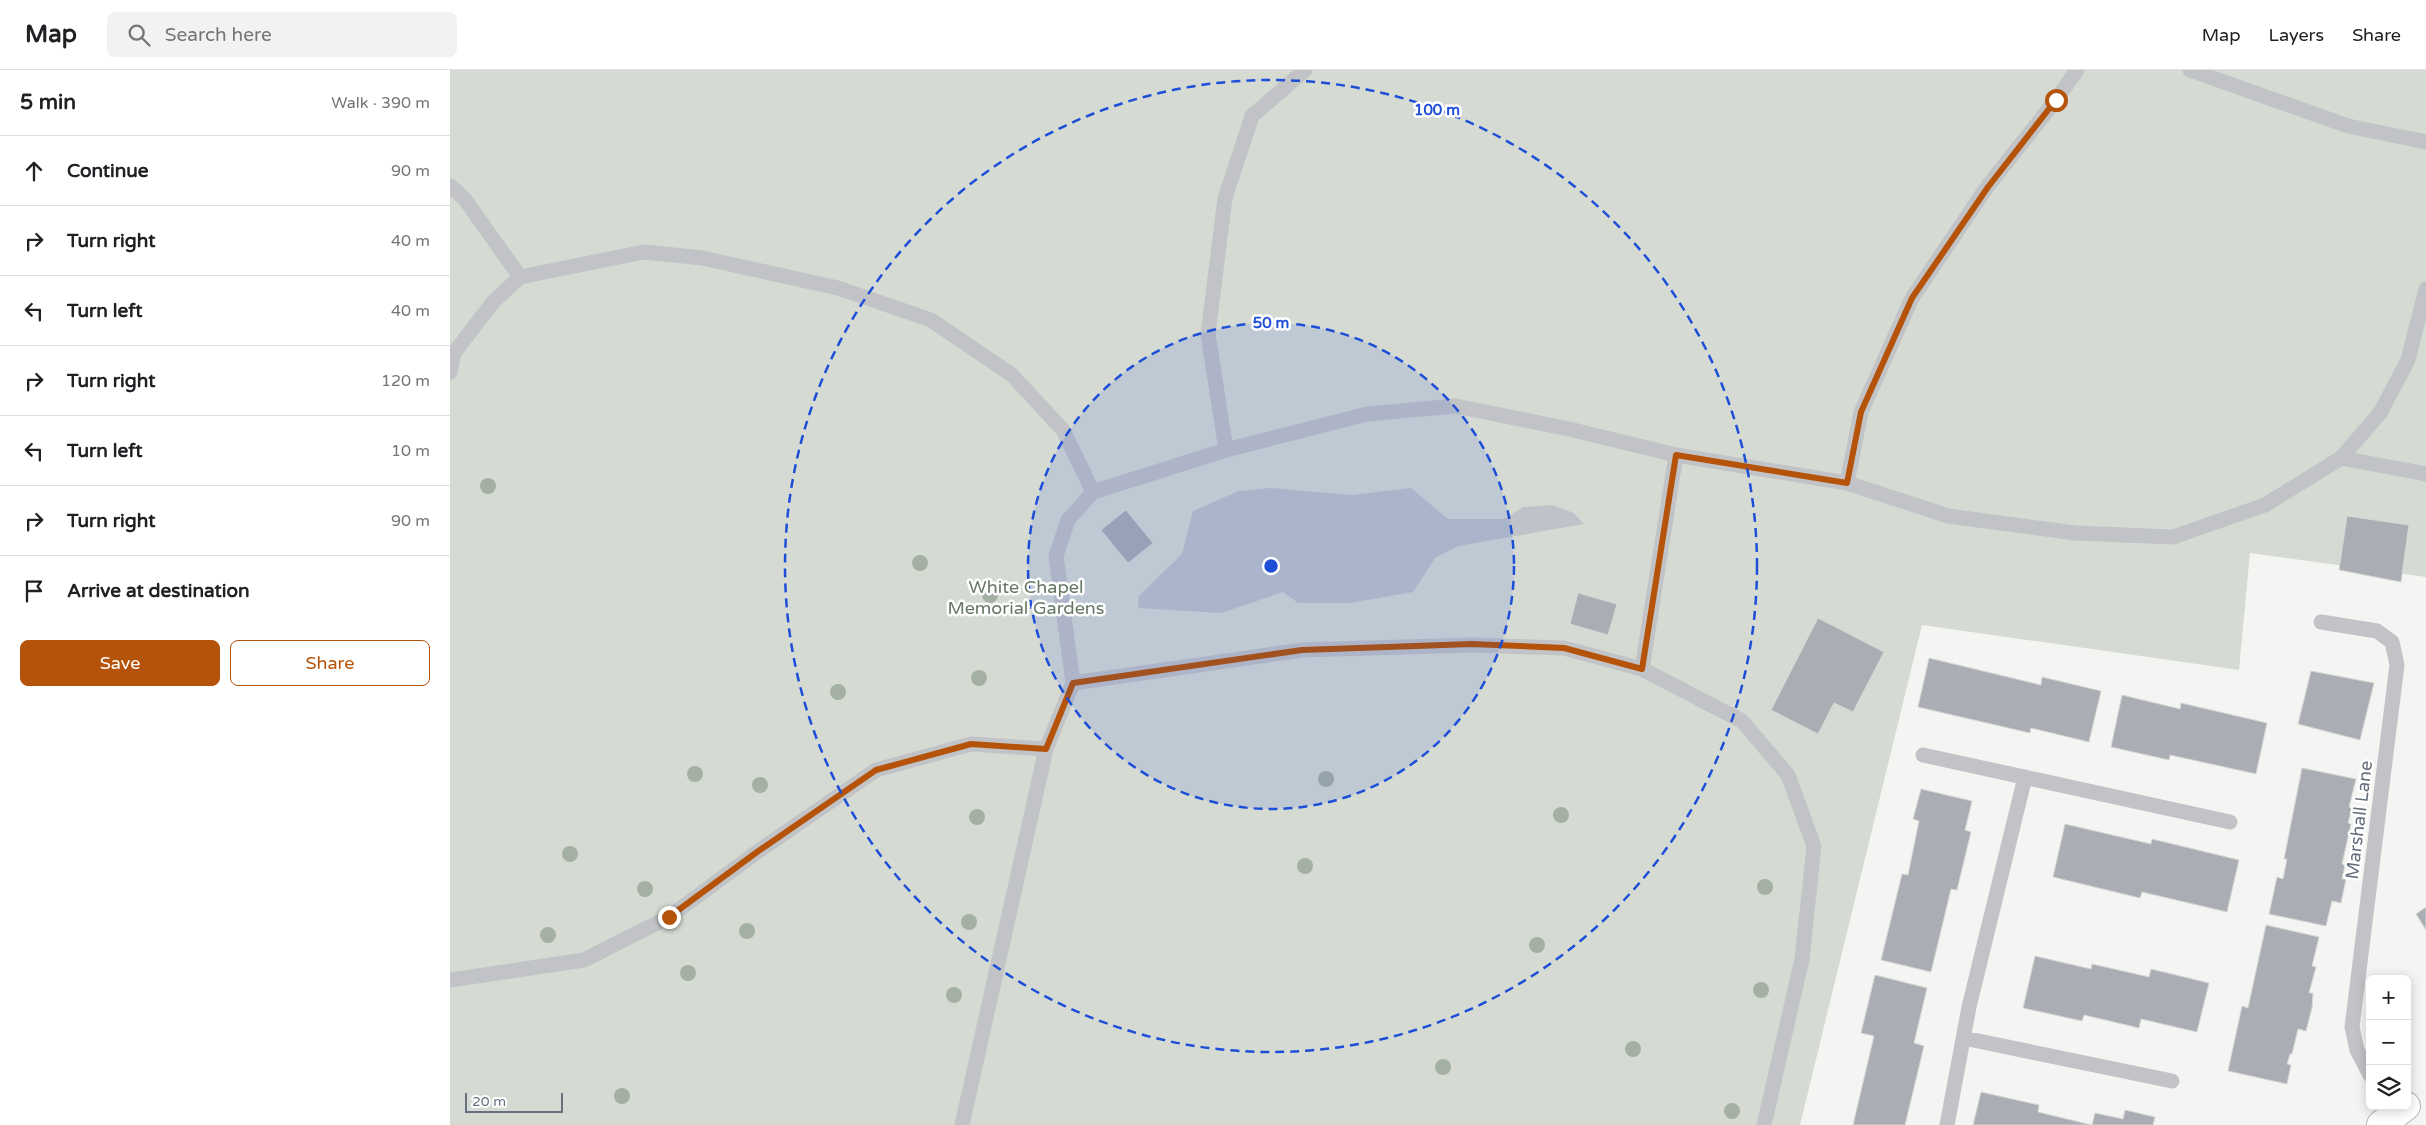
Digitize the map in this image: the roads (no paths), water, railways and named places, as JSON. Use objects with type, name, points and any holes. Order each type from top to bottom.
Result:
[{"type":"main road","points":[[2397,1111],[2426,1092]]},
{"type":"lane","points":[[1226,450],[1208,334],[1224,198],[1252,116],[1305,70]]},
{"type":"lane","points":[[1847,483],[1861,412],[1912,298],[1988,187],[2077,70]]},
{"type":"lane","points":[[2190,70],[2348,126],[2426,142]]},
{"type":"lane","points":[[450,186],[464,198],[520,277]]},
{"type":"lane","points":[[450,372],[454,353],[493,302],[520,277],[644,252],[702,258],[838,288],[931,320],[1012,375],[1063,430],[1093,492]]},
{"type":"lane","points":[[962,1125],[1046,749],[1073,683],[1056,556],[1068,520],[1093,492],[1226,450],[1367,414],[1456,406],[1569,429],[1676,455],[1847,483],[1948,516],[2075,533],[2173,537],[2265,505],[2341,458],[2380,413],[2408,360],[2426,289]]},
{"type":"lane","points":[[1642,669],[1676,455]]},
{"type":"lane","points":[[2341,458],[2426,474]]},
{"type":"lane","name":"Marshall Lane","points":[[2321,622],[2376,631],[2392,642],[2397,665],[2352,1026],[2358,1050],[2366,1067]]},
{"type":"lane","points":[[1073,683],[1302,650],[1472,644],[1564,648],[1642,669],[1742,721],[1788,774],[1814,846],[1802,959],[1764,1125]]},
{"type":"lane","points":[[450,980],[584,960],[669,917],[757,852],[876,770],[971,744],[1046,749]]},
{"type":"lane","points":[[1923,755],[2230,822]]},
{"type":"lane","points":[[1947,1125],[1969,1007],[2026,777]]},
{"type":"lane","points":[[1964,1038],[2172,1081]]},
{"type":"park label","name":"White Chapel Memorial Gardens","points":[[1026,597]]}]
